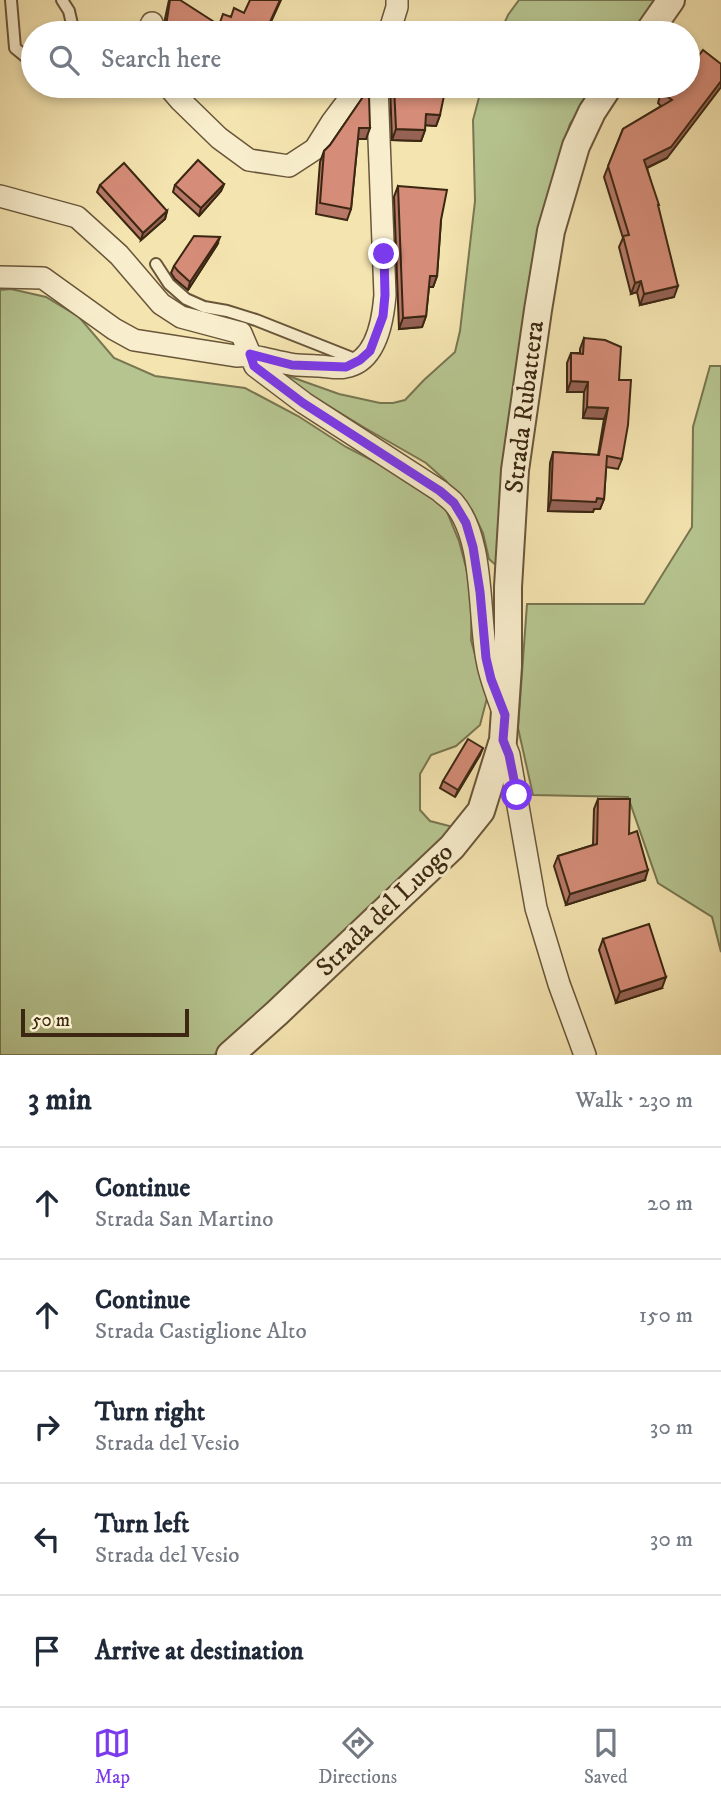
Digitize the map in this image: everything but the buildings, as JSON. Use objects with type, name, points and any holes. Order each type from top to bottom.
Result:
[{"type":"street","points":[[393,21],[397,0]]},
{"type":"street","points":[[656,21],[671,0]]},
{"type":"street","points":[[178,98],[219,138],[249,160],[289,166],[315,149],[350,98]]},
{"type":"street","points":[[0,278],[43,278],[134,340],[236,356],[250,354],[292,365],[346,367],[370,351],[383,316],[385,295],[377,98]]},
{"type":"street","name":"Strada Rubattera","points":[[504,727],[515,470],[538,310],[551,231],[576,146],[601,98]]},
{"type":"street","points":[[0,196],[77,217],[119,255],[160,304],[181,317],[241,333],[254,366],[303,403],[440,491],[454,503],[466,523],[473,547],[486,658],[504,727],[536,908],[559,984],[585,1055]]},
{"type":"street","name":"Strada del Luogo","points":[[230,1055],[452,847],[481,811],[504,727]]},
{"type":"lane","points":[[11,0],[15,48],[21,53]]},
{"type":"lane","points":[[62,0],[71,21]]},
{"type":"lane","points":[[156,264],[169,284],[186,299],[204,307],[256,320],[360,360]]},
{"type":"green space","points":[[519,0],[656,0],[641,21],[505,21]]},
{"type":"green space","points":[[479,98],[588,98],[570,124],[554,175],[498,567],[489,559],[483,533],[472,510],[426,463],[301,389],[280,373],[339,394],[380,403],[393,403],[405,400],[455,352],[460,331],[475,201],[473,120]]},
{"type":"green space","points":[[11,289],[46,297],[79,317],[114,358],[155,376],[245,388],[298,416],[346,447],[416,483],[445,507],[459,541],[472,590],[471,640],[487,698],[480,725],[456,746],[431,755],[420,774],[420,810],[430,821],[461,829],[372,915],[214,1055],[0,1055],[0,290]]},
{"type":"green space","points":[[710,366],[721,366],[721,952],[712,917],[658,883],[628,797],[533,795],[518,728],[527,604],[644,604],[692,527],[693,427]]},
{"type":"route","points":[[384,254],[383,316],[370,351],[360,360],[346,367],[292,365],[250,354],[254,366],[303,403],[440,491],[454,503],[466,523],[473,547],[486,658],[505,715],[503,740],[509,755],[517,795]]}]
